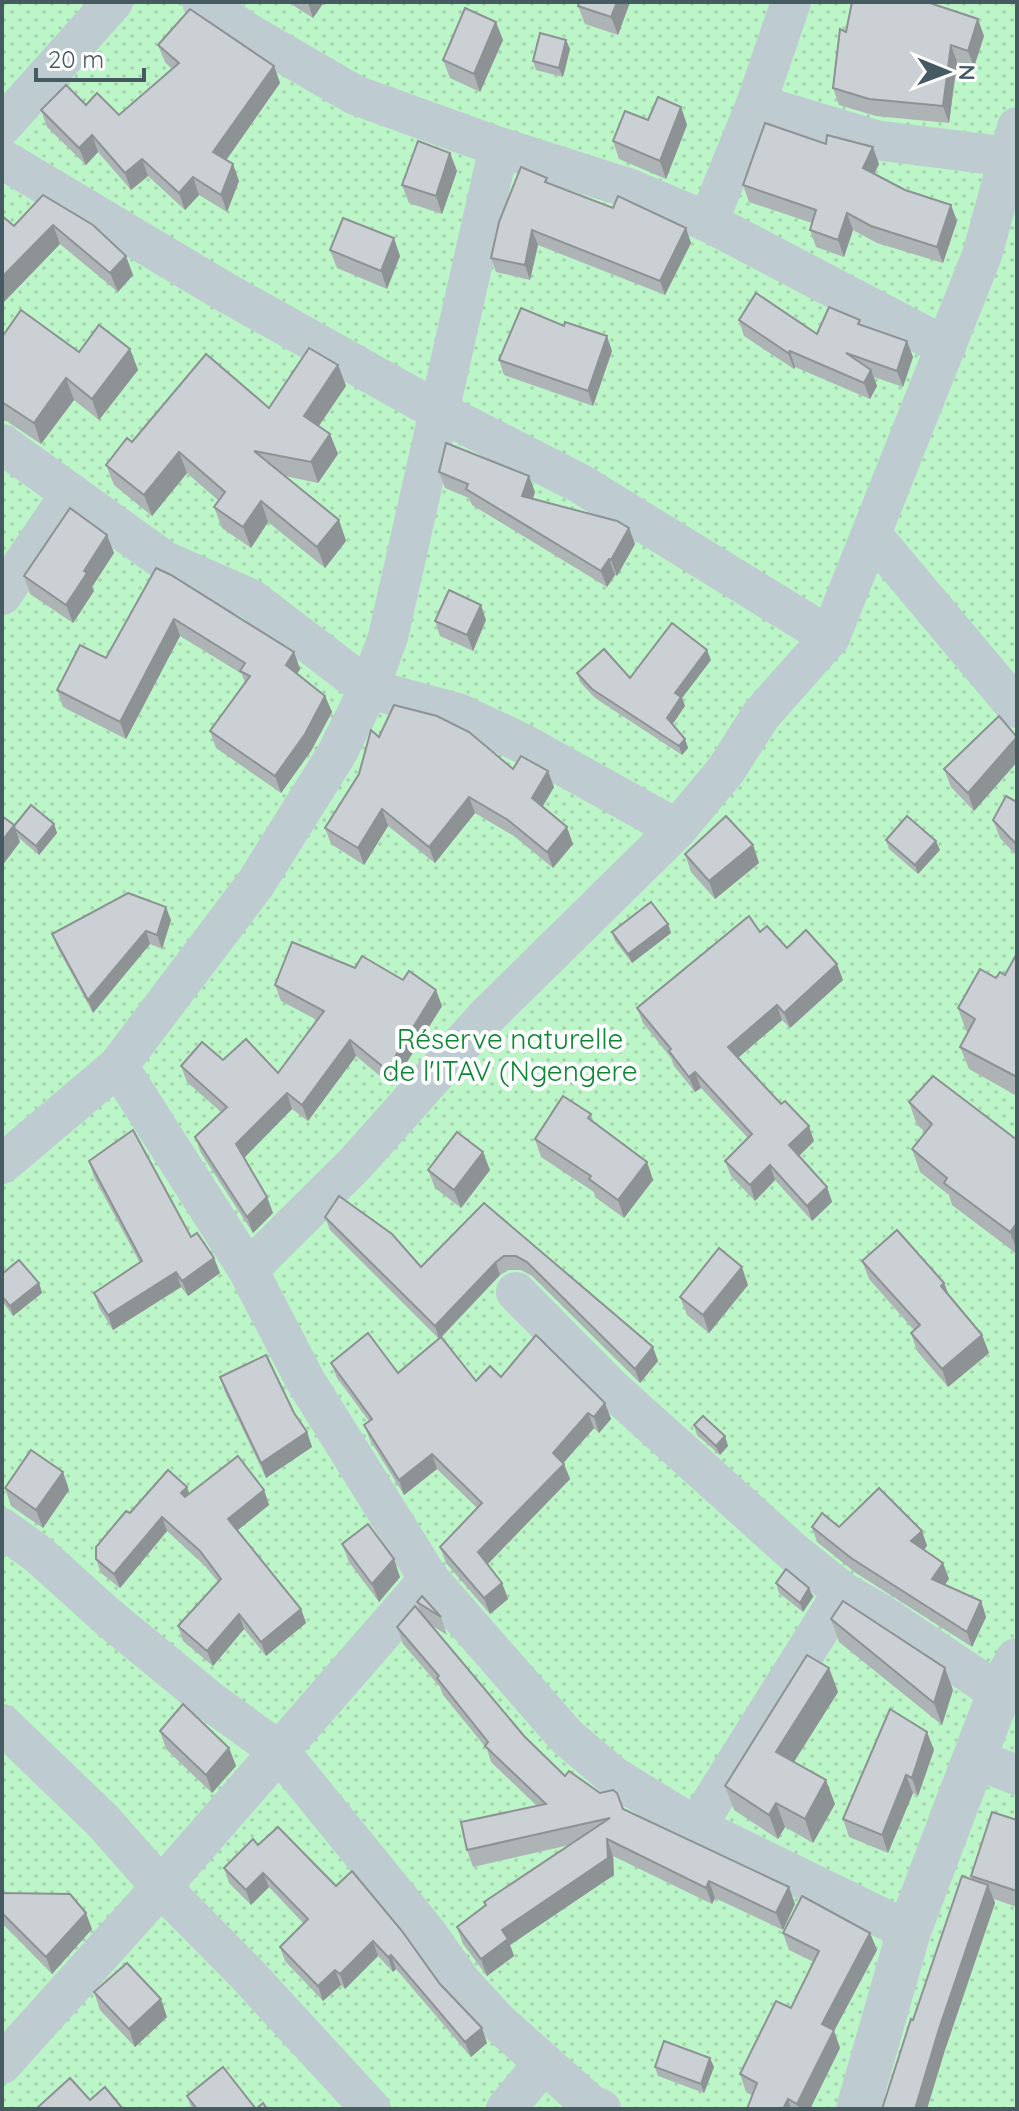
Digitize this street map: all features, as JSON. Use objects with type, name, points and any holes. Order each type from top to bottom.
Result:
[{"type":"street","points":[[2,126],[113,2]]},
{"type":"street","points":[[202,2],[248,33],[355,95],[499,147],[628,188],[708,222],[946,347]]},
{"type":"street","points":[[708,222],[756,104],[791,2]]},
{"type":"street","points":[[248,1270],[355,1164],[485,1018],[677,829],[726,770],[761,715],[830,637],[982,255],[1015,147],[875,140],[756,104]]},
{"type":"street","points":[[2,1164],[118,1066],[256,883],[336,755],[369,689],[388,637],[499,147]]},
{"type":"street","points":[[2,159],[225,292],[438,411],[579,483],[830,637]]},
{"type":"street","points":[[2,444],[165,561],[251,599],[369,689],[458,713],[520,742],[677,829]]},
{"type":"street","points":[[2,595],[71,493]]},
{"type":"street","points":[[872,535],[1017,708]]},
{"type":"street","points":[[118,1066],[248,1270],[305,1380],[429,1579],[566,1736],[613,1776],[696,1827],[909,1931]]},
{"type":"street","points":[[516,1292],[611,1388],[792,1551],[843,1592],[1008,1677],[909,1931],[858,2109]]},
{"type":"street","points":[[2,1528],[38,1554],[109,1618],[210,1701],[279,1751],[426,1932],[462,1983],[543,2064],[591,2105],[601,2109]]},
{"type":"street","points":[[2,2064],[429,1579]]},
{"type":"street","points":[[696,1827],[843,1592]]},
{"type":"street","points":[[2,1724],[103,1821],[161,1887],[246,1973],[371,2109]]},
{"type":"street","points":[[975,1759],[1017,1775]]},
{"type":"street","points":[[506,2109],[543,2064]]},
{"type":"green space","name":"Réserve naturelle de l'ITAV (Ngengere","points":[[2,2],[1017,2],[1017,2109],[2,2109]]},
{"type":"building","points":[[579,2],[617,2],[611,17],[578,6]]},
{"type":"building","points":[[852,2],[927,2],[978,19],[968,51],[951,45],[943,106],[869,99],[833,88],[840,29],[846,32]]},
{"type":"building","points":[[465,8],[496,22],[474,74],[443,60]]},
{"type":"building","points":[[190,9],[274,66],[213,152],[233,164],[221,195],[193,177],[179,193],[142,159],[125,173],[92,135],[79,148],[41,110],[66,85],[86,105],[97,93],[119,115],[179,63],[158,45]]},
{"type":"building","points":[[540,33],[566,40],[559,68],[533,61]]},
{"type":"building","points":[[658,97],[681,107],[660,161],[613,141],[625,111],[648,120]]},
{"type":"building","points":[[765,123],[826,144],[827,135],[873,147],[863,168],[905,190],[951,205],[937,247],[871,226],[847,213],[838,240],[810,230],[816,210],[743,185]]},
{"type":"building","points":[[418,141],[450,153],[436,196],[402,185]]},
{"type":"building","points":[[521,167],[547,178],[545,182],[613,208],[618,196],[686,228],[660,281],[532,230],[525,265],[491,258],[499,222]]},
{"type":"building","points":[[43,195],[93,225],[126,256],[110,273],[53,225],[2,277],[2,216],[14,226]]},
{"type":"building","points":[[343,218],[394,238],[381,271],[330,250]]},
{"type":"building","points":[[756,293],[817,334],[829,307],[860,320],[858,324],[907,341],[897,371],[846,353],[871,370],[864,383],[790,351],[788,353],[739,320]]},
{"type":"building","points":[[521,308],[564,326],[565,322],[607,336],[588,391],[499,360]]},
{"type":"building","points":[[21,310],[79,352],[99,325],[130,349],[92,399],[66,378],[34,423],[2,402],[2,337]]},
{"type":"building","points":[[309,348],[338,365],[304,416],[330,434],[311,462],[254,451],[339,520],[317,547],[261,501],[243,527],[214,507],[225,492],[179,452],[144,495],[106,465],[127,438],[132,442],[206,354],[269,408]]},
{"type":"building","points":[[446,443],[529,476],[522,496],[617,521],[629,528],[611,560],[601,571],[466,489],[468,484],[439,472]]},
{"type":"building","points":[[70,508],[107,535],[66,605],[24,576]]},
{"type":"building","points":[[156,568],[294,652],[286,665],[325,696],[305,734],[275,776],[210,731],[250,676],[240,671],[245,663],[174,619],[120,722],[57,690],[80,645],[106,658]]},
{"type":"building","points":[[449,590],[481,605],[467,635],[435,621]]},
{"type":"building","points":[[672,623],[707,650],[675,693],[681,697],[667,718],[685,739],[679,746],[592,689],[577,673],[604,649],[630,678]]},
{"type":"building","points":[[394,705],[437,716],[469,732],[513,769],[521,756],[548,771],[532,798],[567,827],[547,852],[508,820],[469,797],[429,847],[382,809],[358,848],[325,828],[359,774],[371,730],[379,737]]},
{"type":"building","points":[[999,716],[1017,737],[968,793],[944,769]]},
{"type":"building","points":[[1006,796],[1017,802],[1017,845],[993,820]]},
{"type":"building","points":[[31,805],[54,824],[36,846],[14,826]]},
{"type":"building","points":[[2,816],[14,825],[2,841]]},
{"type":"building","points":[[726,816],[753,845],[709,881],[685,854]]},
{"type":"building","points":[[907,816],[936,841],[915,865],[886,840]]},
{"type":"building","points":[[128,893],[166,907],[157,935],[146,931],[88,1000],[52,934]]},
{"type":"building","points":[[651,902],[668,924],[628,954],[612,932]]},
{"type":"building","points":[[749,916],[760,932],[767,926],[787,948],[806,930],[837,964],[784,1013],[777,1005],[728,1047],[781,1104],[785,1101],[809,1126],[789,1145],[827,1187],[807,1206],[770,1165],[750,1185],[725,1161],[752,1134],[695,1072],[689,1077],[669,1051],[671,1049],[637,1008]]},
{"type":"building","points":[[292,942],[355,968],[362,956],[403,980],[409,971],[436,990],[387,1070],[350,1040],[302,1105],[287,1093],[236,1144],[267,1197],[247,1217],[195,1137],[227,1107],[181,1066],[202,1042],[223,1060],[246,1039],[278,1073],[324,1011],[275,985]]},
{"type":"building","points":[[1016,955],[1017,1077],[960,1047],[975,1019],[958,1008],[980,969],[996,978],[1000,972],[1005,975]]},
{"type":"building","points":[[933,1076],[1017,1140],[1017,1223],[1010,1232],[944,1183],[947,1178],[912,1149],[932,1124],[909,1102]]},
{"type":"building","points":[[563,1096],[591,1114],[588,1118],[647,1162],[618,1200],[589,1179],[591,1176],[535,1139]]},
{"type":"building","points":[[133,1130],[191,1237],[197,1233],[214,1258],[182,1281],[176,1272],[108,1315],[94,1293],[142,1261],[89,1161]]},
{"type":"building","points":[[457,1132],[483,1152],[454,1190],[428,1170]]},
{"type":"building","points":[[339,1196],[392,1234],[421,1267],[484,1203],[653,1347],[635,1369],[527,1262],[516,1256],[504,1256],[496,1262],[435,1326],[325,1217]]},
{"type":"building","points":[[897,1230],[944,1283],[941,1286],[982,1335],[942,1369],[911,1333],[920,1325],[862,1261]]},
{"type":"building","points":[[719,1248],[742,1267],[703,1315],[680,1297]]},
{"type":"building","points":[[19,1260],[39,1283],[10,1306],[2,1296],[2,1274]]},
{"type":"building","points":[[368,1333],[398,1373],[441,1337],[476,1381],[490,1366],[501,1377],[536,1335],[605,1403],[594,1417],[588,1413],[553,1453],[564,1464],[478,1552],[502,1583],[484,1598],[440,1547],[482,1503],[432,1454],[399,1480],[364,1425],[372,1419],[331,1363]]},
{"type":"building","points":[[266,1355],[294,1413],[307,1432],[261,1463],[220,1377]]},
{"type":"building","points":[[703,1416],[725,1436],[716,1446],[694,1425]]},
{"type":"building","points":[[31,1450],[63,1472],[36,1510],[5,1488]]},
{"type":"building","points":[[238,1456],[264,1490],[228,1519],[301,1609],[261,1642],[239,1614],[207,1651],[178,1626],[221,1579],[200,1551],[162,1517],[114,1574],[96,1559],[96,1547],[126,1511],[130,1513],[168,1470],[187,1487],[181,1493],[185,1497]]},
{"type":"building","points":[[879,1488],[922,1531],[911,1541],[943,1563],[932,1579],[981,1601],[967,1632],[851,1558],[812,1527],[822,1513],[839,1527]]},
{"type":"building","points":[[368,1524],[394,1559],[372,1584],[342,1544]]},
{"type":"building","points":[[786,1569],[809,1588],[800,1603],[776,1583]]},
{"type":"building","points":[[422,1596],[441,1617],[417,1602]]},
{"type":"building","points":[[843,1601],[945,1668],[934,1703],[831,1619]]},
{"type":"building","points":[[415,1606],[524,1736],[565,1776],[569,1771],[600,1793],[613,1790],[623,1809],[789,1887],[776,1913],[709,1881],[706,1888],[607,1839],[608,1858],[502,1930],[508,1939],[481,1959],[457,1927],[486,1905],[484,1902],[610,1818],[467,1850],[461,1822],[546,1804],[485,1746],[488,1742],[437,1678],[439,1676],[397,1627]]},
{"type":"building","points":[[807,1655],[829,1668],[776,1752],[826,1780],[805,1819],[776,1803],[769,1815],[725,1786]]},
{"type":"building","points":[[183,1704],[229,1748],[206,1775],[160,1731]]},
{"type":"building","points":[[890,1709],[927,1732],[912,1778],[906,1775],[882,1835],[843,1819]]},
{"type":"building","points":[[992,1812],[1017,1820],[1017,1891],[971,1876]]},
{"type":"building","points":[[278,1827],[336,1886],[352,1871],[402,1931],[440,1984],[482,2028],[465,2042],[391,1955],[388,1957],[373,1941],[340,1974],[335,1970],[318,1986],[280,1947],[308,1919],[263,1873],[246,1890],[224,1868],[253,1839],[258,1845]]},
{"type":"building","points":[[962,1876],[988,1885],[915,2109],[882,2109],[911,2019]]},
{"type":"building","points":[[2,1893],[70,1894],[86,1913],[46,1957],[2,1913]]},
{"type":"building","points":[[802,1896],[870,1933],[822,2024],[834,2030],[797,2104],[788,2099],[783,2109],[747,2109],[757,2083],[740,2074],[776,2001],[791,2008],[819,1951],[783,1933]]},
{"type":"building","points":[[127,1963],[161,1999],[129,2029],[94,1992]]},
{"type":"building","points":[[664,2041],[710,2058],[701,2084],[655,2067]]},
{"type":"building","points":[[223,2067],[256,2109],[197,2109],[187,2096]]},
{"type":"building","points":[[70,2078],[90,2100],[105,2087],[123,2109],[36,2109]]}]
